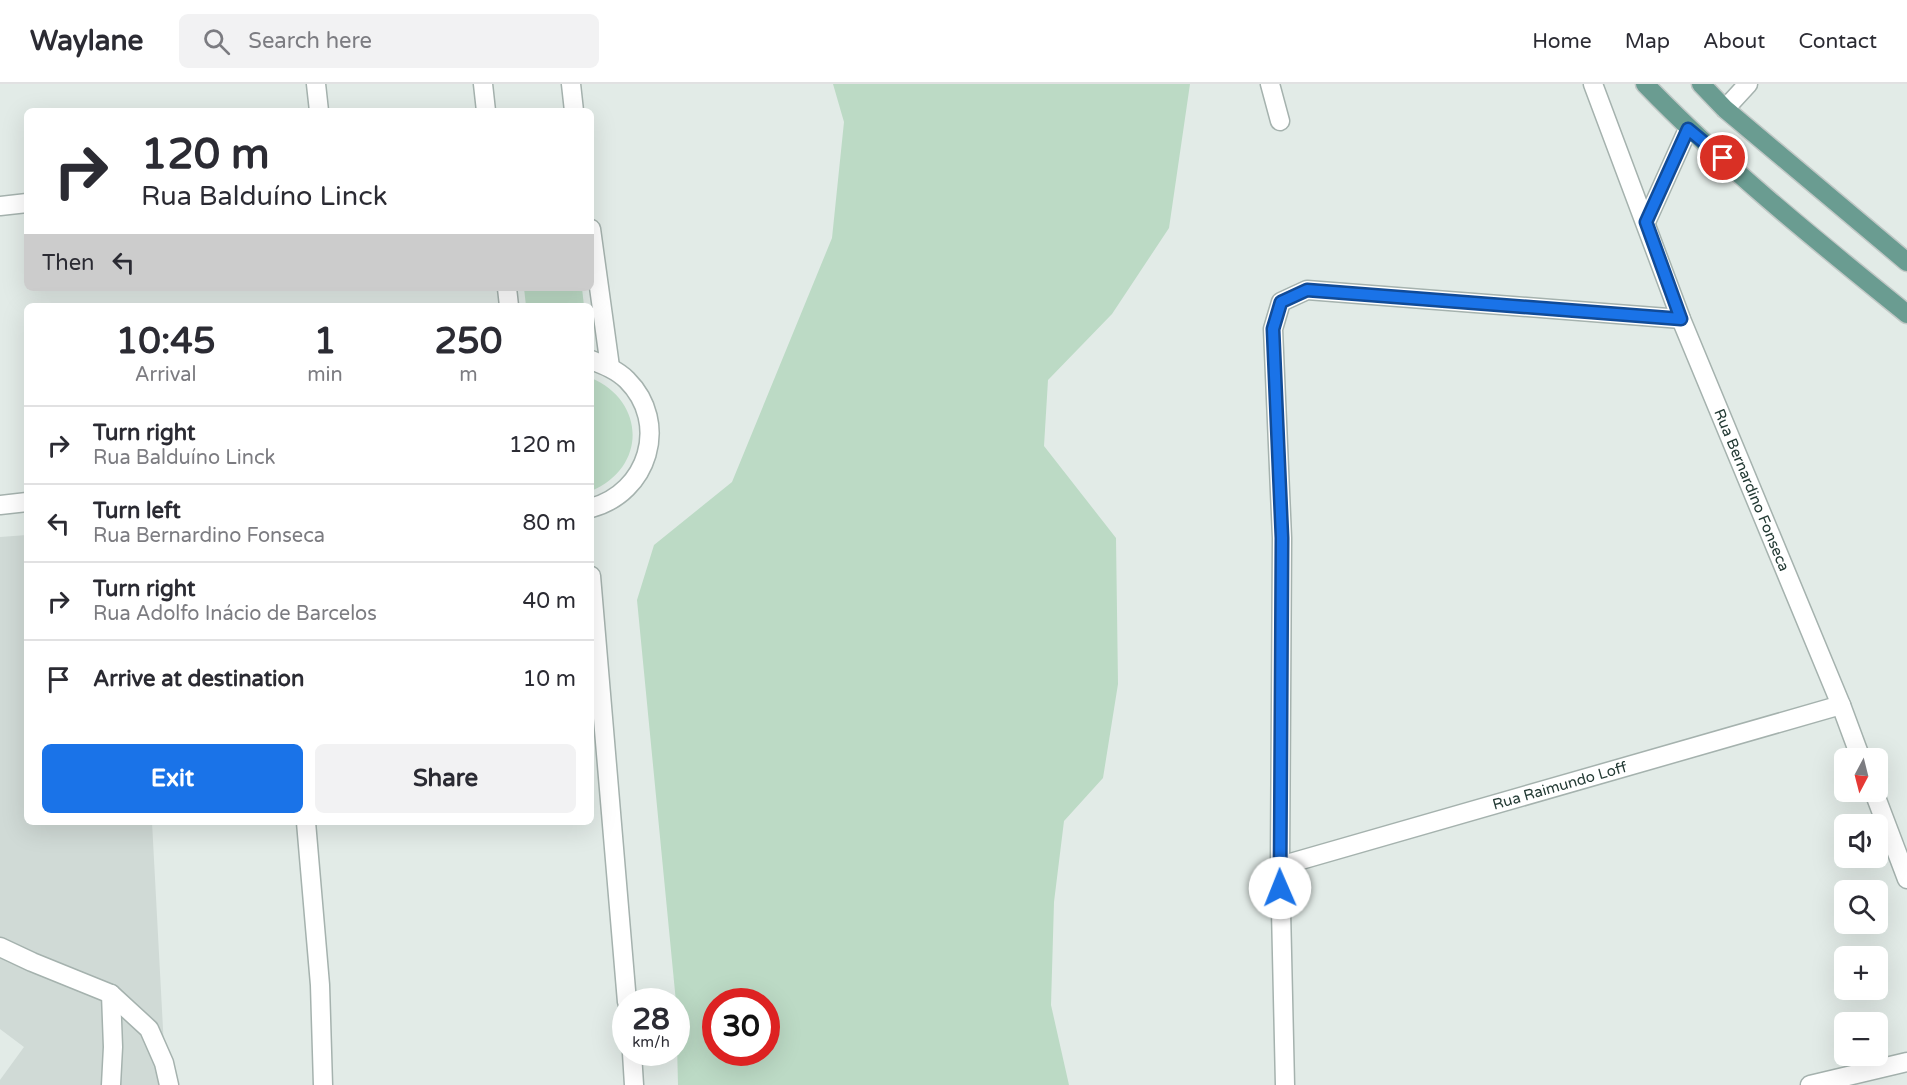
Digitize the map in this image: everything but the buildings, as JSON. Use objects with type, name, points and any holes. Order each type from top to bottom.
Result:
[{"type":"main road","points":[[1645,84],[1688,129],[1907,314]]},
{"type":"main road","points":[[1701,84],[1725,110],[1907,262]]},
{"type":"street","points":[[316,84],[319,108]]},
{"type":"street","points":[[483,84],[486,108]]},
{"type":"street","points":[[571,84],[574,108]]},
{"type":"street","points":[[1270,84],[1280,121]]},
{"type":"street","name":"Rua Bernardino Fonseca","points":[[1593,84],[1681,319],[1857,748]]},
{"type":"street","points":[[1725,110],[1748,84]]},
{"type":"street","points":[[1646,222],[1688,129]]},
{"type":"street","points":[[0,206],[24,203]]},
{"type":"street","points":[[594,251],[610,368]]},
{"type":"street","points":[[1285,1085],[1280,866],[1282,538],[1273,329],[1281,302],[1307,290],[1681,319]]},
{"type":"street","points":[[594,361],[610,368],[627,380],[647,411],[650,429],[649,448],[643,466],[633,482],[620,495],[603,505],[594,507]]},
{"type":"street","points":[[0,505],[24,502]]},
{"type":"street","points":[[594,612],[626,988]]},
{"type":"street","name":"Rua Raimundo Loff","points":[[1280,866],[1841,705]]},
{"type":"street","points":[[1878,802],[1907,879]]},
{"type":"street","points":[[306,825],[320,985],[323,1085]]},
{"type":"street","points":[[0,947],[111,994],[149,1029],[165,1063],[169,1085]]},
{"type":"street","points":[[111,994],[113,1047],[111,1085]]},
{"type":"street","points":[[1810,1085],[1907,1062]]},
{"type":"street","points":[[633,1066],[634,1085]]},
{"type":"shaded area","points":[[24,535],[24,825],[152,825],[166,1085],[0,1085],[0,1080],[24,1047],[0,1029],[0,537]]},
{"type":"green space","points":[[833,84],[1190,84],[1169,228],[1112,314],[1048,380],[1044,446],[1116,538],[1118,684],[1103,778],[1064,821],[1054,902],[1051,1005],[1069,1085],[678,1085],[678,1066],[690,1066],[690,988],[675,988],[637,600],[654,545],[732,482],[832,238],[844,122]]},
{"type":"green space","points":[[524,291],[582,291],[584,303],[526,303]]},
{"type":"green space","points":[[594,380],[609,389],[622,402],[630,418],[633,434],[630,451],[622,467],[609,480],[594,489]]},
{"type":"route","points":[[1280,888],[1282,538],[1273,329],[1281,302],[1307,290],[1681,319],[1646,222],[1688,129],[1723,158]]}]
